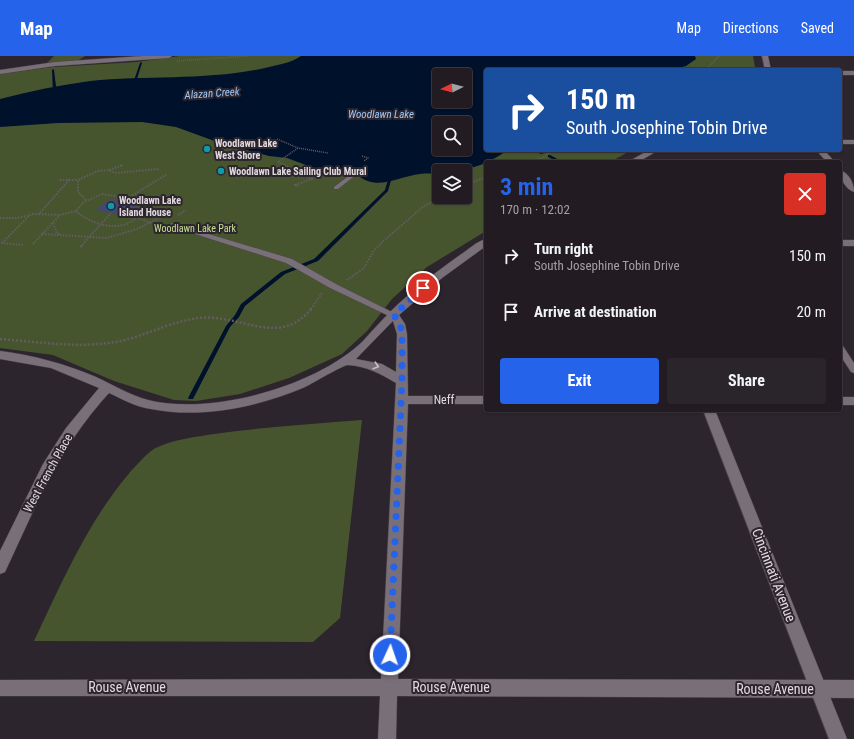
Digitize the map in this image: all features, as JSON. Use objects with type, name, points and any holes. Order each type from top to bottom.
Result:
[{"type":"street","points":[[84,62],[90,56]]},
{"type":"street","points":[[0,72],[84,62],[169,56]]},
{"type":"street","points":[[765,56],[768,68]]},
{"type":"street","points":[[842,73],[854,73]]},
{"type":"street","points":[[842,142],[854,142]]},
{"type":"street","points":[[636,160],[651,152]]},
{"type":"street","points":[[822,152],[829,160]]},
{"type":"street","points":[[850,179],[854,188]]},
{"type":"street","points":[[0,355],[40,360],[52,364],[150,405],[186,408],[224,406],[261,398],[292,387],[346,360],[365,345],[431,280],[484,243]]},
{"type":"street","points":[[842,243],[854,243]]},
{"type":"street","points":[[387,739],[402,400],[402,334],[400,324],[394,315]]},
{"type":"street","points":[[346,360],[378,367],[402,381]]},
{"type":"street","name":"West French Place","points":[[0,567],[45,475],[62,444],[82,415],[108,387]]},
{"type":"street","name":"Neff","points":[[402,400],[484,400]]},
{"type":"street","points":[[842,401],[854,401]]},
{"type":"street","name":"Cincinnati Avenue","points":[[710,412],[838,739]]},
{"type":"street","name":"Rouse Avenue","points":[[0,688],[389,687],[854,689]]},
{"type":"lane","points":[[336,188],[359,170]]},
{"type":"lane","points":[[168,227],[258,251],[289,261],[330,284],[394,315]]},
{"type":"lane","points":[[842,351],[854,370]]},
{"type":"path","points":[[174,62],[248,56]]},
{"type":"path","points":[[708,68],[719,56]]},
{"type":"path","points":[[277,140],[298,148],[328,153]]},
{"type":"path","points":[[298,148],[278,162],[312,179],[295,185],[300,186]]},
{"type":"path","points":[[534,160],[544,157],[550,152]]},
{"type":"path","points":[[58,180],[78,180],[98,171],[108,170],[123,165]]},
{"type":"path","points":[[108,170],[115,173],[159,169]]},
{"type":"path","points":[[122,202],[167,174]]},
{"type":"path","points":[[472,182],[484,178]]},
{"type":"path","points":[[39,214],[54,199],[69,180]]},
{"type":"path","points":[[78,180],[78,192],[86,200]]},
{"type":"path","points":[[102,194],[129,197],[139,203],[142,208],[138,218],[134,222],[121,226],[100,224],[79,216],[76,211],[79,204],[102,194]]},
{"type":"path","points":[[0,339],[72,343],[118,341],[196,319],[209,317],[266,329],[292,325],[311,309],[323,290],[330,284],[345,281],[364,268],[373,252],[383,241],[423,207],[432,201]]},
{"type":"path","points":[[176,216],[186,210]]},
{"type":"path","points":[[0,218],[18,218],[31,214],[60,215],[76,211]]},
{"type":"path","points":[[82,247],[81,246],[111,213]]},
{"type":"path","points":[[24,245],[2,243],[31,214]]},
{"type":"path","points":[[42,234],[107,238],[120,235],[150,223],[167,214],[183,218]]},
{"type":"path","points":[[34,244],[60,215]]},
{"type":"path","points":[[138,218],[150,223],[168,227]]},
{"type":"path","points":[[53,223],[57,233],[63,236]]},
{"type":"green space","points":[[54,56],[85,56],[77,61],[47,63]]},
{"type":"green space","name":"Woodlawn Lake Park","points":[[180,56],[753,56],[755,67],[484,68],[484,152],[628,152],[614,160],[484,160],[484,232],[427,267],[392,299],[367,331],[342,354],[289,378],[240,394],[196,401],[174,400],[114,381],[53,355],[0,348],[0,74],[53,67],[137,62]]},
{"type":"green space","points":[[362,420],[340,618],[313,642],[34,641],[77,553],[102,510],[131,471],[147,454],[154,449],[178,440],[214,434]]},
{"type":"water","name":"Woodlawn Lake","points":[[301,56],[695,56],[696,59],[686,66],[678,68],[484,68],[484,152],[505,152],[491,160],[484,160],[484,164],[472,168],[472,164],[432,164],[432,173],[412,175],[380,183],[365,180],[358,175],[362,170],[354,168],[350,171],[317,169],[287,158],[269,156],[220,143],[176,127],[142,122],[58,123],[0,127],[0,99],[22,93],[90,81],[225,74],[286,63]]},
{"type":"building","name":"Woodlawn Lake Island House","points":[[111,199],[148,210],[148,212],[113,214],[96,209]]},
{"type":"waterway","points":[[133,85],[141,63]]},
{"type":"waterway","points":[[53,70],[55,94]]},
{"type":"waterway","points":[[549,156],[557,160]]},
{"type":"waterway","points":[[191,398],[228,326],[237,316],[243,305],[283,273],[316,260],[387,190],[390,177]]},
{"type":"place","name":"Woodlawn Lake West Shore","points":[[207,149]]},
{"type":"place","name":"Woodlawn Lake Sailing Club Mural","points":[[221,171]]},
{"type":"place","name":"Woodlawn Lake Island House","points":[[111,206]]},
{"type":"route","points":[[390,655],[402,400],[402,334],[400,324],[394,315],[423,288]]},
{"type":"water label","name":"Alazan Creek","points":[[212,93]]}]
